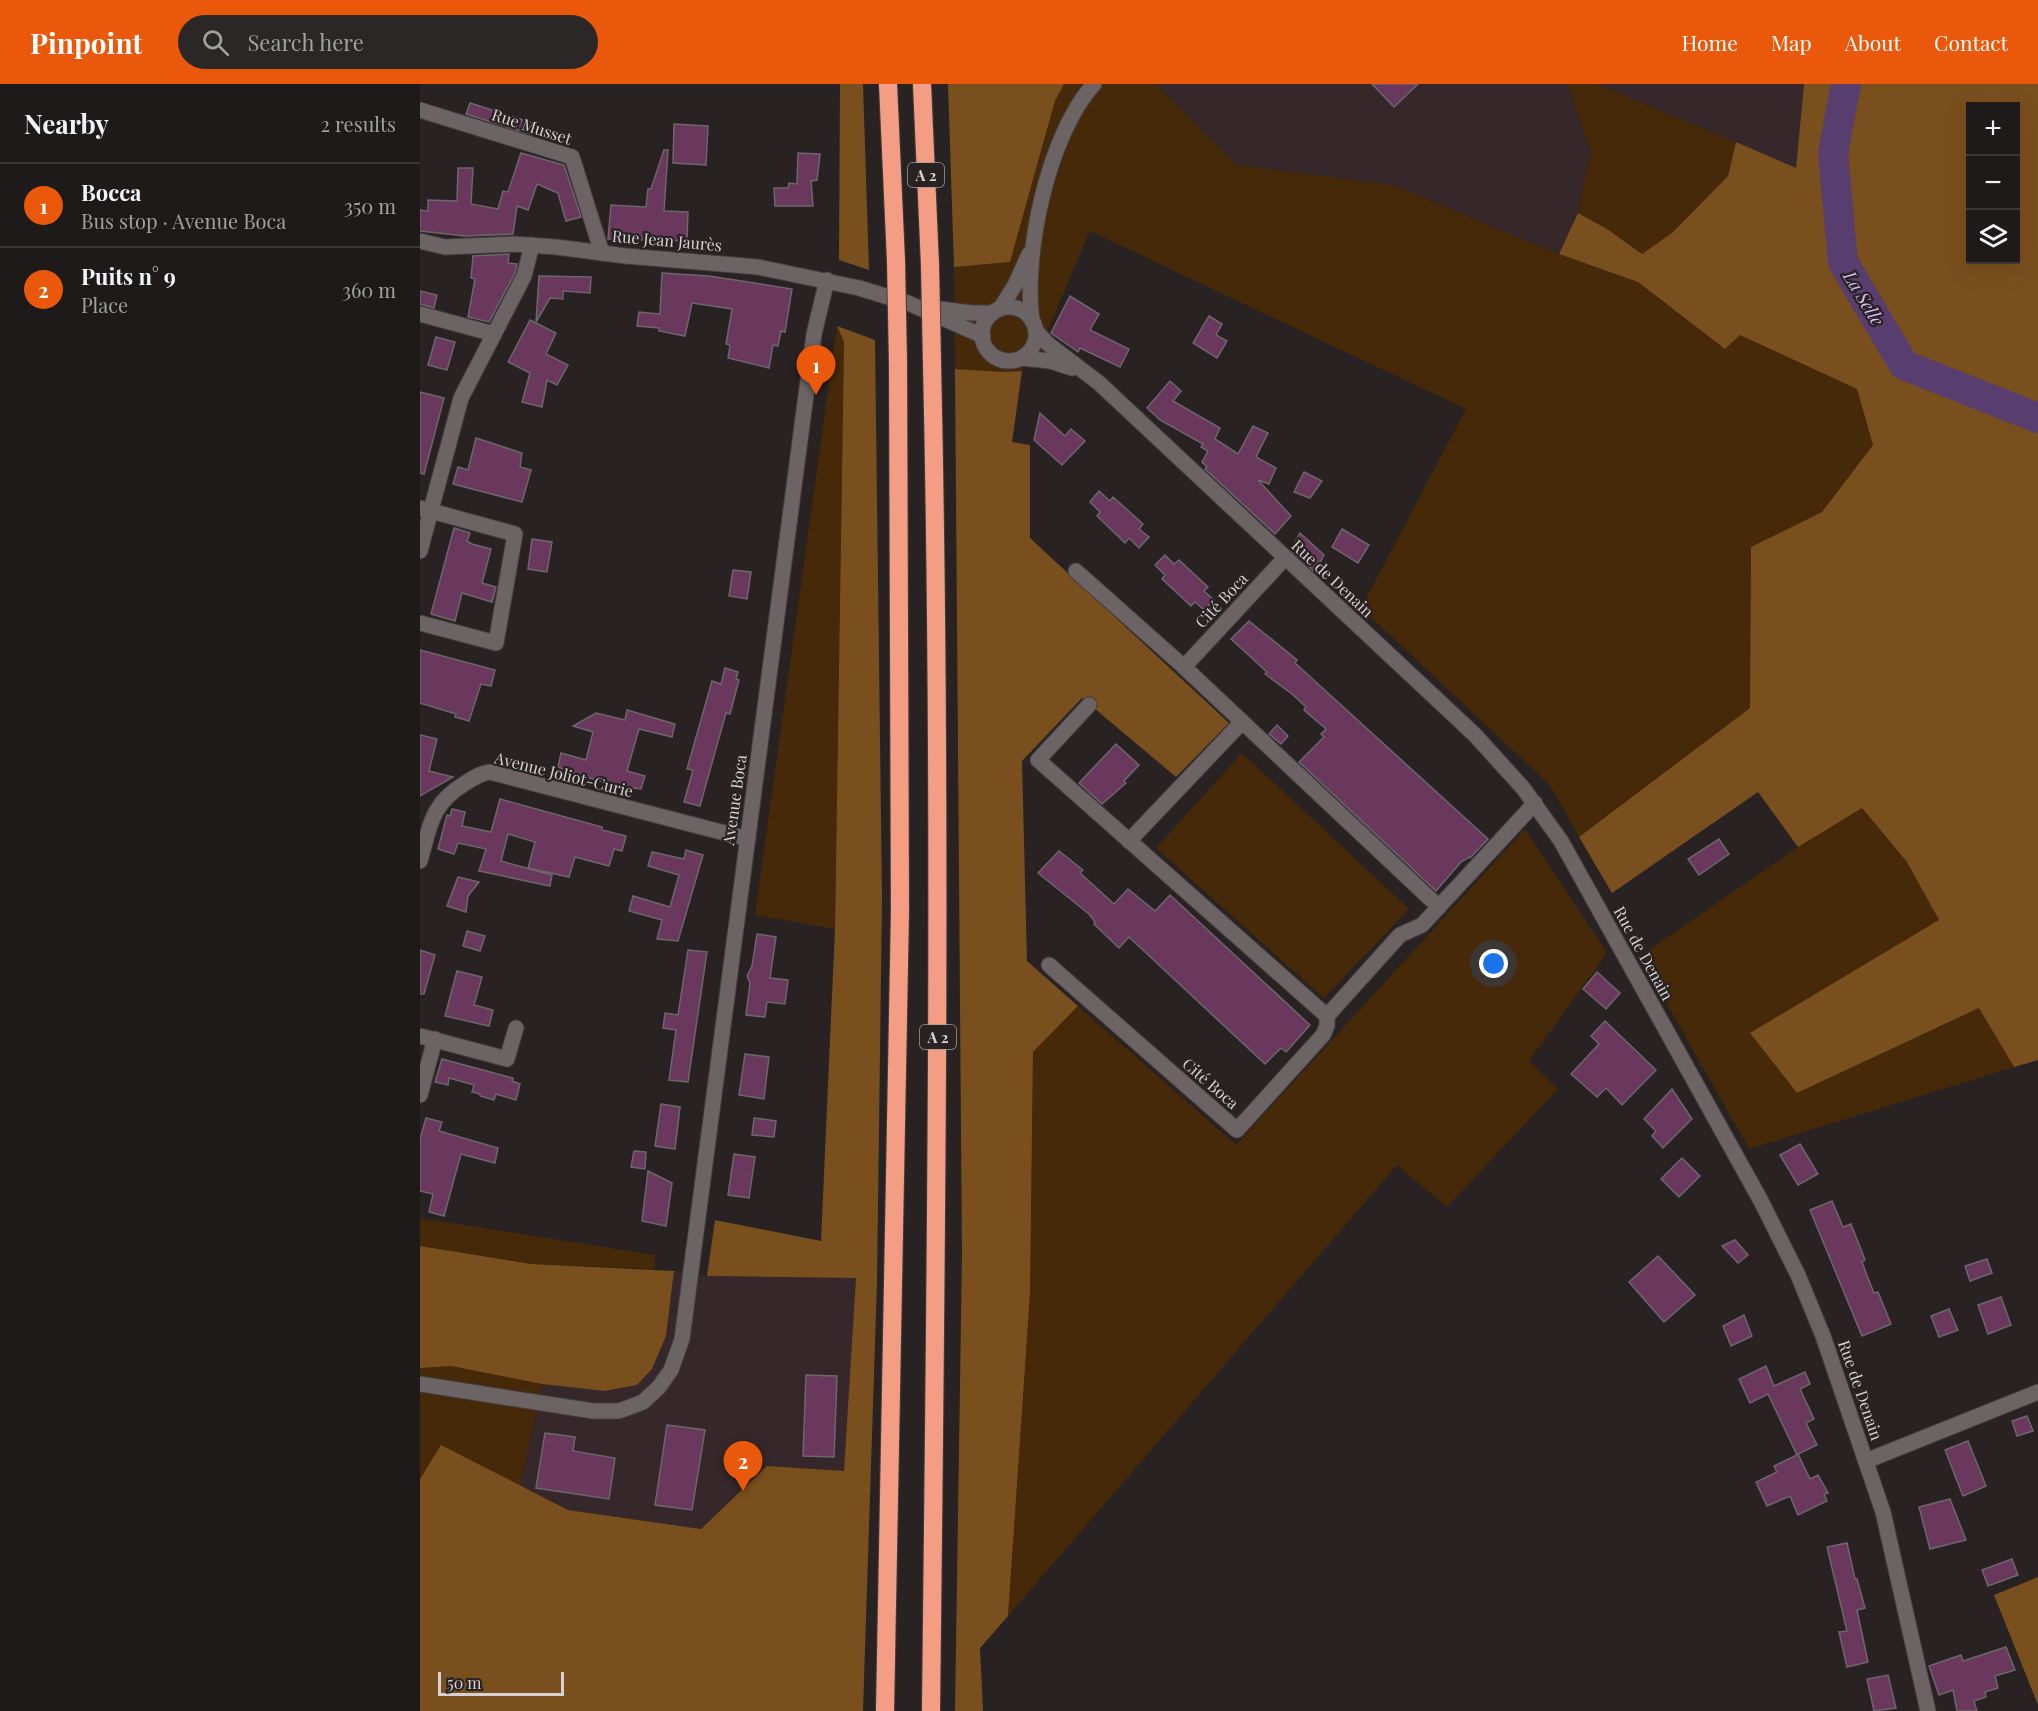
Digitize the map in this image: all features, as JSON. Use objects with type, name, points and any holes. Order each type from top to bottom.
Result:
[{"type":"highway","name":"A 2","points":[[885,1711],[900,898],[898,364],[888,84]]},
{"type":"highway","name":"A 2","points":[[922,84],[930,265],[937,660],[938,992],[931,1711]]},
{"type":"street","points":[[1035,240],[1021,274],[997,311],[984,325],[983,336],[986,348],[995,356],[1010,361],[1022,358],[1033,346],[1034,326],[1031,298],[1035,240],[1047,179],[1060,136],[1073,111],[1094,84]]},
{"type":"street","name":"Rue Musset","points":[[420,110],[572,157],[602,253]]},
{"type":"street","name":"Rue Jean Jaurès","points":[[420,241],[445,248],[532,245],[723,262],[827,280],[908,303],[954,312],[997,311]]},
{"type":"street","points":[[420,551],[425,509],[461,398],[471,374],[524,276],[532,245]]},
{"type":"street","name":"Avenue Boca","points":[[420,1384],[593,1411],[619,1411],[643,1402],[665,1380],[677,1358],[684,1327],[814,334],[827,280]]},
{"type":"street","name":"Rue Jean Jaurès","points":[[908,303],[983,336]]},
{"type":"street","points":[[997,311],[1020,310],[1034,326]]},
{"type":"street","points":[[420,314],[494,334]]},
{"type":"street","name":"Rue de Denain","points":[[1034,326],[1080,370],[1099,383],[1475,735],[1535,803],[1581,875],[1769,1217],[1823,1335],[1866,1461],[1892,1547],[1928,1711]]},
{"type":"street","name":"Rue de Denain","points":[[1022,358],[1050,361],[1080,370]]},
{"type":"street","points":[[420,623],[496,643],[515,534],[425,509]]},
{"type":"street","name":"Cité Boca","points":[[1184,667],[1285,558]]},
{"type":"street","points":[[1076,571],[1184,667],[1439,907]]},
{"type":"street","points":[[1089,705],[1038,760],[1327,1016]]},
{"type":"street","points":[[1129,841],[1242,722]]},
{"type":"street","name":"Avenue Joliot-Curie","points":[[420,861],[434,815],[442,799],[476,776],[490,772],[747,840]]},
{"type":"street","name":"Cité Boca","points":[[1049,966],[1238,1130],[1323,1035],[1327,1026],[1327,1016],[1400,935],[1418,928],[1535,803]]},
{"type":"street","points":[[420,1095],[427,1038],[507,1059],[516,1028]]},
{"type":"street","points":[[1866,1461],[2038,1392]]},
{"type":"shaded area","points":[[840,84],[863,84],[869,270],[839,260]]},
{"type":"shaded area","points":[[948,84],[1064,84],[1055,101],[1010,262],[954,267]]},
{"type":"shaded area","points":[[1064,84],[1156,84],[1236,165],[1393,185],[1559,254],[1638,282],[1725,349],[1740,335],[1857,389],[1873,445],[1822,512],[1751,548],[1750,708],[1579,837],[1550,785],[1361,608],[1466,409],[1090,231],[1047,332],[1022,371],[955,369],[954,267],[1010,262],[1055,101]]},
{"type":"shaded area","points":[[1156,84],[1568,84],[1591,152],[1578,213],[1559,254],[1393,185],[1236,165]]},
{"type":"shaded area","points":[[1568,84],[1597,84],[1736,142],[1728,176],[1673,232],[1642,254],[1607,229],[1578,213],[1591,152]]},
{"type":"shaded area","points":[[1597,84],[1804,84],[1796,168],[1736,142]]},
{"type":"shaded area","points":[[1804,84],[2038,84],[2038,1060],[2014,1067],[1979,1008],[1797,1093],[1750,1033],[1939,920],[1907,862],[1862,808],[1798,847],[1758,792],[1612,893],[1579,837],[1750,708],[1751,547],[1822,512],[1873,445],[1857,389],[1740,335],[1725,349],[1638,282],[1559,254],[1578,213],[1607,229],[1642,254],[1673,232],[1728,176],[1736,142],[1796,168]]},
{"type":"shaded area","points":[[837,326],[844,342],[835,929],[755,915]]},
{"type":"shaded area","points":[[837,326],[875,340],[882,898],[877,1282],[863,1711],[420,1711],[420,1479],[441,1445],[568,1510],[701,1529],[767,1466],[844,1471],[856,1278],[707,1276],[715,1220],[821,1241],[835,929],[844,342]]},
{"type":"shaded area","points":[[955,369],[1022,371],[1012,442],[1030,445],[1030,538],[1229,723],[1176,777],[1082,698],[1022,761],[1027,961],[1078,1006],[1033,1052],[1030,1294],[1008,1616],[980,1648],[983,1711],[955,1711],[962,1255]]},
{"type":"shaded area","points":[[1242,753],[1409,909],[1324,998],[1156,848]]},
{"type":"shaded area","points":[[1861,807],[1907,862],[1940,921],[1751,1033],[1797,1093],[1979,1008],[2014,1067],[1749,1149],[1640,956],[1798,847]]},
{"type":"shaded area","points":[[1525,829],[1607,953],[1529,1061],[1558,1089],[1447,1207],[1397,1165],[1008,1616],[1030,1294],[1033,1051],[1078,1006],[1236,1145]]},
{"type":"shaded area","points":[[420,1218],[655,1255],[655,1269],[533,1264],[420,1246]]},
{"type":"shaded area","points":[[420,1246],[532,1264],[674,1271],[666,1336],[652,1369],[637,1385],[604,1391],[542,1384],[451,1366],[420,1368]]},
{"type":"shaded area","points":[[674,1271],[707,1276],[856,1278],[844,1472],[767,1466],[701,1529],[568,1510],[520,1486],[542,1384],[604,1391],[666,1336]]},
{"type":"shaded area","points":[[451,1366],[542,1384],[520,1486],[441,1446],[420,1479],[420,1368]]},
{"type":"shaded area","points":[[2038,1577],[2038,1705],[1994,1595]]},
{"type":"building","points":[[1372,84],[1418,84],[1394,107]]},
{"type":"building","points":[[470,103],[536,124],[532,135],[466,114]]},
{"type":"building","points":[[674,124],[708,126],[706,165],[673,163]]},
{"type":"building","points":[[664,150],[668,150],[664,211],[688,212],[687,241],[608,239],[611,205],[646,207],[648,189],[651,189]]},
{"type":"building","points":[[521,153],[564,165],[581,217],[566,221],[558,193],[537,184],[528,210],[517,206],[513,234],[465,236],[420,231],[420,210],[428,211],[428,200],[457,201],[458,168],[473,168],[471,204],[498,209],[503,191],[508,192]]},
{"type":"building","points":[[798,153],[820,154],[817,180],[811,181],[813,206],[775,206],[774,188],[788,188],[789,183],[797,184]]},
{"type":"building","points":[[509,254],[508,263],[517,264],[515,273],[489,322],[468,317],[475,279],[471,278],[473,256]]},
{"type":"building","points":[[662,273],[709,276],[792,289],[785,332],[781,331],[778,346],[773,345],[769,368],[728,358],[730,345],[726,344],[732,309],[692,303],[685,336],[659,331],[659,328],[637,326],[639,312],[660,314]]},
{"type":"building","points":[[539,276],[591,277],[590,293],[563,291],[563,299],[550,298],[536,322]]},
{"type":"building","points":[[420,291],[437,295],[434,308],[420,304]]},
{"type":"building","points":[[1070,296],[1099,314],[1090,330],[1129,349],[1120,367],[1080,348],[1078,352],[1051,333]]},
{"type":"building","points":[[1209,316],[1222,324],[1216,335],[1227,341],[1217,358],[1193,343]]},
{"type":"building","points":[[530,320],[556,333],[546,354],[568,365],[557,385],[547,380],[542,407],[522,402],[530,373],[508,362]]},
{"type":"building","points":[[436,337],[455,342],[447,370],[428,365]]},
{"type":"building","points":[[1170,381],[1181,391],[1173,401],[1220,428],[1215,439],[1238,454],[1253,426],[1268,433],[1256,457],[1276,468],[1269,484],[1258,480],[1291,516],[1275,534],[1205,469],[1207,467],[1202,462],[1208,451],[1201,447],[1203,444],[1160,420],[1147,408]]},
{"type":"building","points":[[420,392],[444,398],[424,474],[420,473]]},
{"type":"building","points":[[1040,413],[1065,436],[1071,429],[1085,441],[1062,465],[1034,440]]},
{"type":"building","points":[[476,438],[522,453],[520,467],[531,470],[522,502],[453,484],[458,467],[468,470]]},
{"type":"building","points":[[1304,472],[1322,481],[1310,498],[1294,492]]},
{"type":"building","points":[[1099,491],[1110,501],[1113,497],[1143,524],[1139,529],[1149,537],[1139,548],[1129,538],[1125,543],[1097,516],[1100,512],[1090,502]]},
{"type":"building","points":[[454,528],[470,533],[467,541],[472,544],[491,549],[482,583],[496,587],[492,602],[462,593],[455,621],[431,614]]},
{"type":"building","points":[[1342,529],[1369,545],[1358,563],[1332,547]]},
{"type":"building","points":[[1300,533],[1324,555],[1315,572],[1291,550]]},
{"type":"building","points":[[532,539],[552,542],[547,572],[528,569]]},
{"type":"building","points":[[1165,555],[1174,564],[1179,560],[1208,587],[1204,591],[1214,600],[1204,610],[1195,602],[1191,606],[1162,579],[1165,575],[1155,565]]},
{"type":"building","points":[[733,570],[751,572],[747,599],[729,596]]},
{"type":"building","points":[[1249,621],[1297,660],[1295,663],[1488,839],[1470,858],[1461,862],[1436,891],[1299,762],[1324,737],[1321,734],[1326,729],[1304,710],[1306,707],[1265,674],[1267,672],[1231,639]]},
{"type":"building","points":[[420,650],[495,670],[491,686],[481,684],[469,721],[455,717],[456,714],[420,703]]},
{"type":"building","points":[[725,668],[738,672],[736,679],[739,680],[730,714],[726,713],[700,806],[684,802],[693,770],[687,769],[712,681],[721,684]]},
{"type":"building","points":[[627,710],[675,724],[672,737],[639,729],[627,771],[645,776],[641,789],[634,788],[633,790],[558,767],[561,753],[586,760],[593,732],[573,726],[596,713],[625,720]]},
{"type":"building","points":[[1277,725],[1288,736],[1281,744],[1269,734]]},
{"type":"building","points":[[420,735],[437,739],[429,771],[453,777],[420,796]]},
{"type":"building","points":[[1116,744],[1139,765],[1124,781],[1126,783],[1102,804],[1079,783]]},
{"type":"building","points":[[500,799],[602,827],[602,830],[626,836],[622,851],[614,849],[609,866],[575,857],[569,877],[528,868],[535,842],[508,834],[501,861],[552,875],[550,886],[479,871],[486,849],[458,843],[454,854],[438,849],[447,815],[450,816],[452,809],[465,812],[462,826],[491,832]]},
{"type":"building","points":[[1719,839],[1729,854],[1699,875],[1688,859]]},
{"type":"building","points":[[686,850],[703,855],[678,941],[657,939],[662,920],[629,911],[633,896],[670,907],[679,875],[648,866],[652,852],[684,859]]},
{"type":"building","points":[[1059,851],[1083,870],[1080,873],[1114,904],[1128,889],[1155,911],[1170,895],[1310,1025],[1286,1052],[1281,1048],[1265,1064],[1129,937],[1119,948],[1094,924],[1089,914],[1038,873]]},
{"type":"building","points":[[458,877],[479,882],[468,896],[466,912],[447,906]]},
{"type":"building","points":[[467,931],[485,936],[480,951],[463,946]]},
{"type":"building","points":[[757,934],[776,937],[770,978],[788,980],[785,1004],[767,1002],[765,1017],[746,1015],[750,983],[747,976],[752,966]]},
{"type":"building","points":[[420,950],[435,955],[424,994],[420,994]]},
{"type":"building","points":[[688,950],[707,952],[688,1082],[669,1080],[676,1030],[663,1028],[665,1013],[678,1015]]},
{"type":"building","points":[[457,971],[482,977],[474,1005],[493,1010],[489,1026],[445,1016]]},
{"type":"building","points":[[1597,972],[1620,993],[1606,1009],[1583,989]]},
{"type":"building","points":[[1605,1021],[1656,1070],[1622,1105],[1606,1088],[1597,1097],[1571,1074],[1599,1044],[1591,1036]]},
{"type":"building","points":[[745,1054],[769,1057],[764,1099],[739,1095]]},
{"type":"building","points":[[442,1059],[513,1078],[512,1081],[520,1084],[516,1100],[496,1094],[494,1100],[480,1096],[472,1092],[474,1085],[449,1078],[448,1085],[435,1082]]},
{"type":"building","points":[[1672,1089],[1692,1119],[1663,1148],[1652,1136],[1656,1131],[1644,1119]]},
{"type":"building","points":[[661,1104],[680,1107],[675,1149],[655,1146]]},
{"type":"building","points":[[426,1118],[442,1122],[439,1131],[498,1148],[495,1163],[461,1154],[444,1216],[429,1212],[433,1194],[420,1191],[420,1139]]},
{"type":"building","points":[[754,1118],[776,1121],[774,1137],[752,1135]]},
{"type":"building","points":[[1800,1144],[1818,1174],[1798,1185],[1780,1155]]},
{"type":"building","points":[[634,1151],[646,1152],[645,1169],[631,1167]]},
{"type":"building","points":[[734,1154],[755,1157],[749,1198],[728,1195]]},
{"type":"building","points":[[1682,1158],[1700,1176],[1679,1197],[1661,1179]]},
{"type":"building","points":[[648,1171],[672,1183],[666,1226],[642,1221]]},
{"type":"building","points":[[1832,1201],[1843,1227],[1851,1224],[1865,1260],[1862,1262],[1874,1293],[1878,1292],[1891,1324],[1862,1336],[1810,1210]]},
{"type":"building","points":[[1735,1240],[1748,1255],[1738,1263],[1722,1246]]},
{"type":"building","points":[[1658,1256],[1695,1295],[1664,1322],[1629,1282]]},
{"type":"building","points":[[1987,1259],[1992,1273],[1970,1281],[1965,1266]]},
{"type":"building","points":[[2001,1297],[2011,1325],[1988,1334],[1978,1305]]},
{"type":"building","points":[[1949,1309],[1958,1330],[1939,1337],[1931,1316]]},
{"type":"building","points":[[1744,1315],[1752,1336],[1731,1346],[1723,1326]]},
{"type":"building","points":[[1766,1366],[1774,1386],[1805,1372],[1810,1384],[1800,1389],[1814,1419],[1806,1423],[1817,1445],[1798,1454],[1810,1479],[1818,1475],[1828,1493],[1824,1494],[1827,1501],[1798,1515],[1790,1496],[1767,1506],[1756,1482],[1777,1472],[1774,1466],[1797,1455],[1768,1394],[1750,1403],[1739,1379]]},
{"type":"building","points":[[806,1375],[837,1376],[834,1457],[803,1456]]},
{"type":"building","points":[[2027,1416],[2033,1431],[2017,1436],[2012,1421]]},
{"type":"building","points":[[667,1425],[705,1430],[692,1510],[655,1505]]},
{"type":"building","points":[[545,1433],[575,1437],[573,1451],[615,1458],[609,1499],[536,1488]]},
{"type":"building","points":[[1968,1441],[1986,1486],[1963,1496],[1945,1450]]},
{"type":"building","points":[[1950,1499],[1966,1540],[1930,1549],[1919,1507]]},
{"type":"building","points":[[1847,1543],[1855,1579],[1857,1579],[1865,1608],[1857,1610],[1868,1662],[1847,1667],[1839,1632],[1847,1631],[1827,1547]]},
{"type":"building","points":[[2012,1559],[2018,1575],[1988,1586],[1982,1570]]},
{"type":"building","points":[[2006,1647],[2015,1670],[1995,1676],[1998,1688],[1985,1692],[1986,1697],[1974,1701],[1977,1711],[1957,1711],[1953,1690],[1939,1695],[1929,1666],[1961,1655],[1963,1661]]},
{"type":"building","points":[[1888,1675],[1896,1708],[1874,1711],[1867,1679]]},
{"type":"waterway","name":"La Selle","points":[[1846,84],[1833,153],[1843,262],[1904,365],[2038,418]]},
{"type":"place","name":"Bocca","points":[[816,395]]},
{"type":"place","name":"Puits n° 9","points":[[743,1491]]}]
